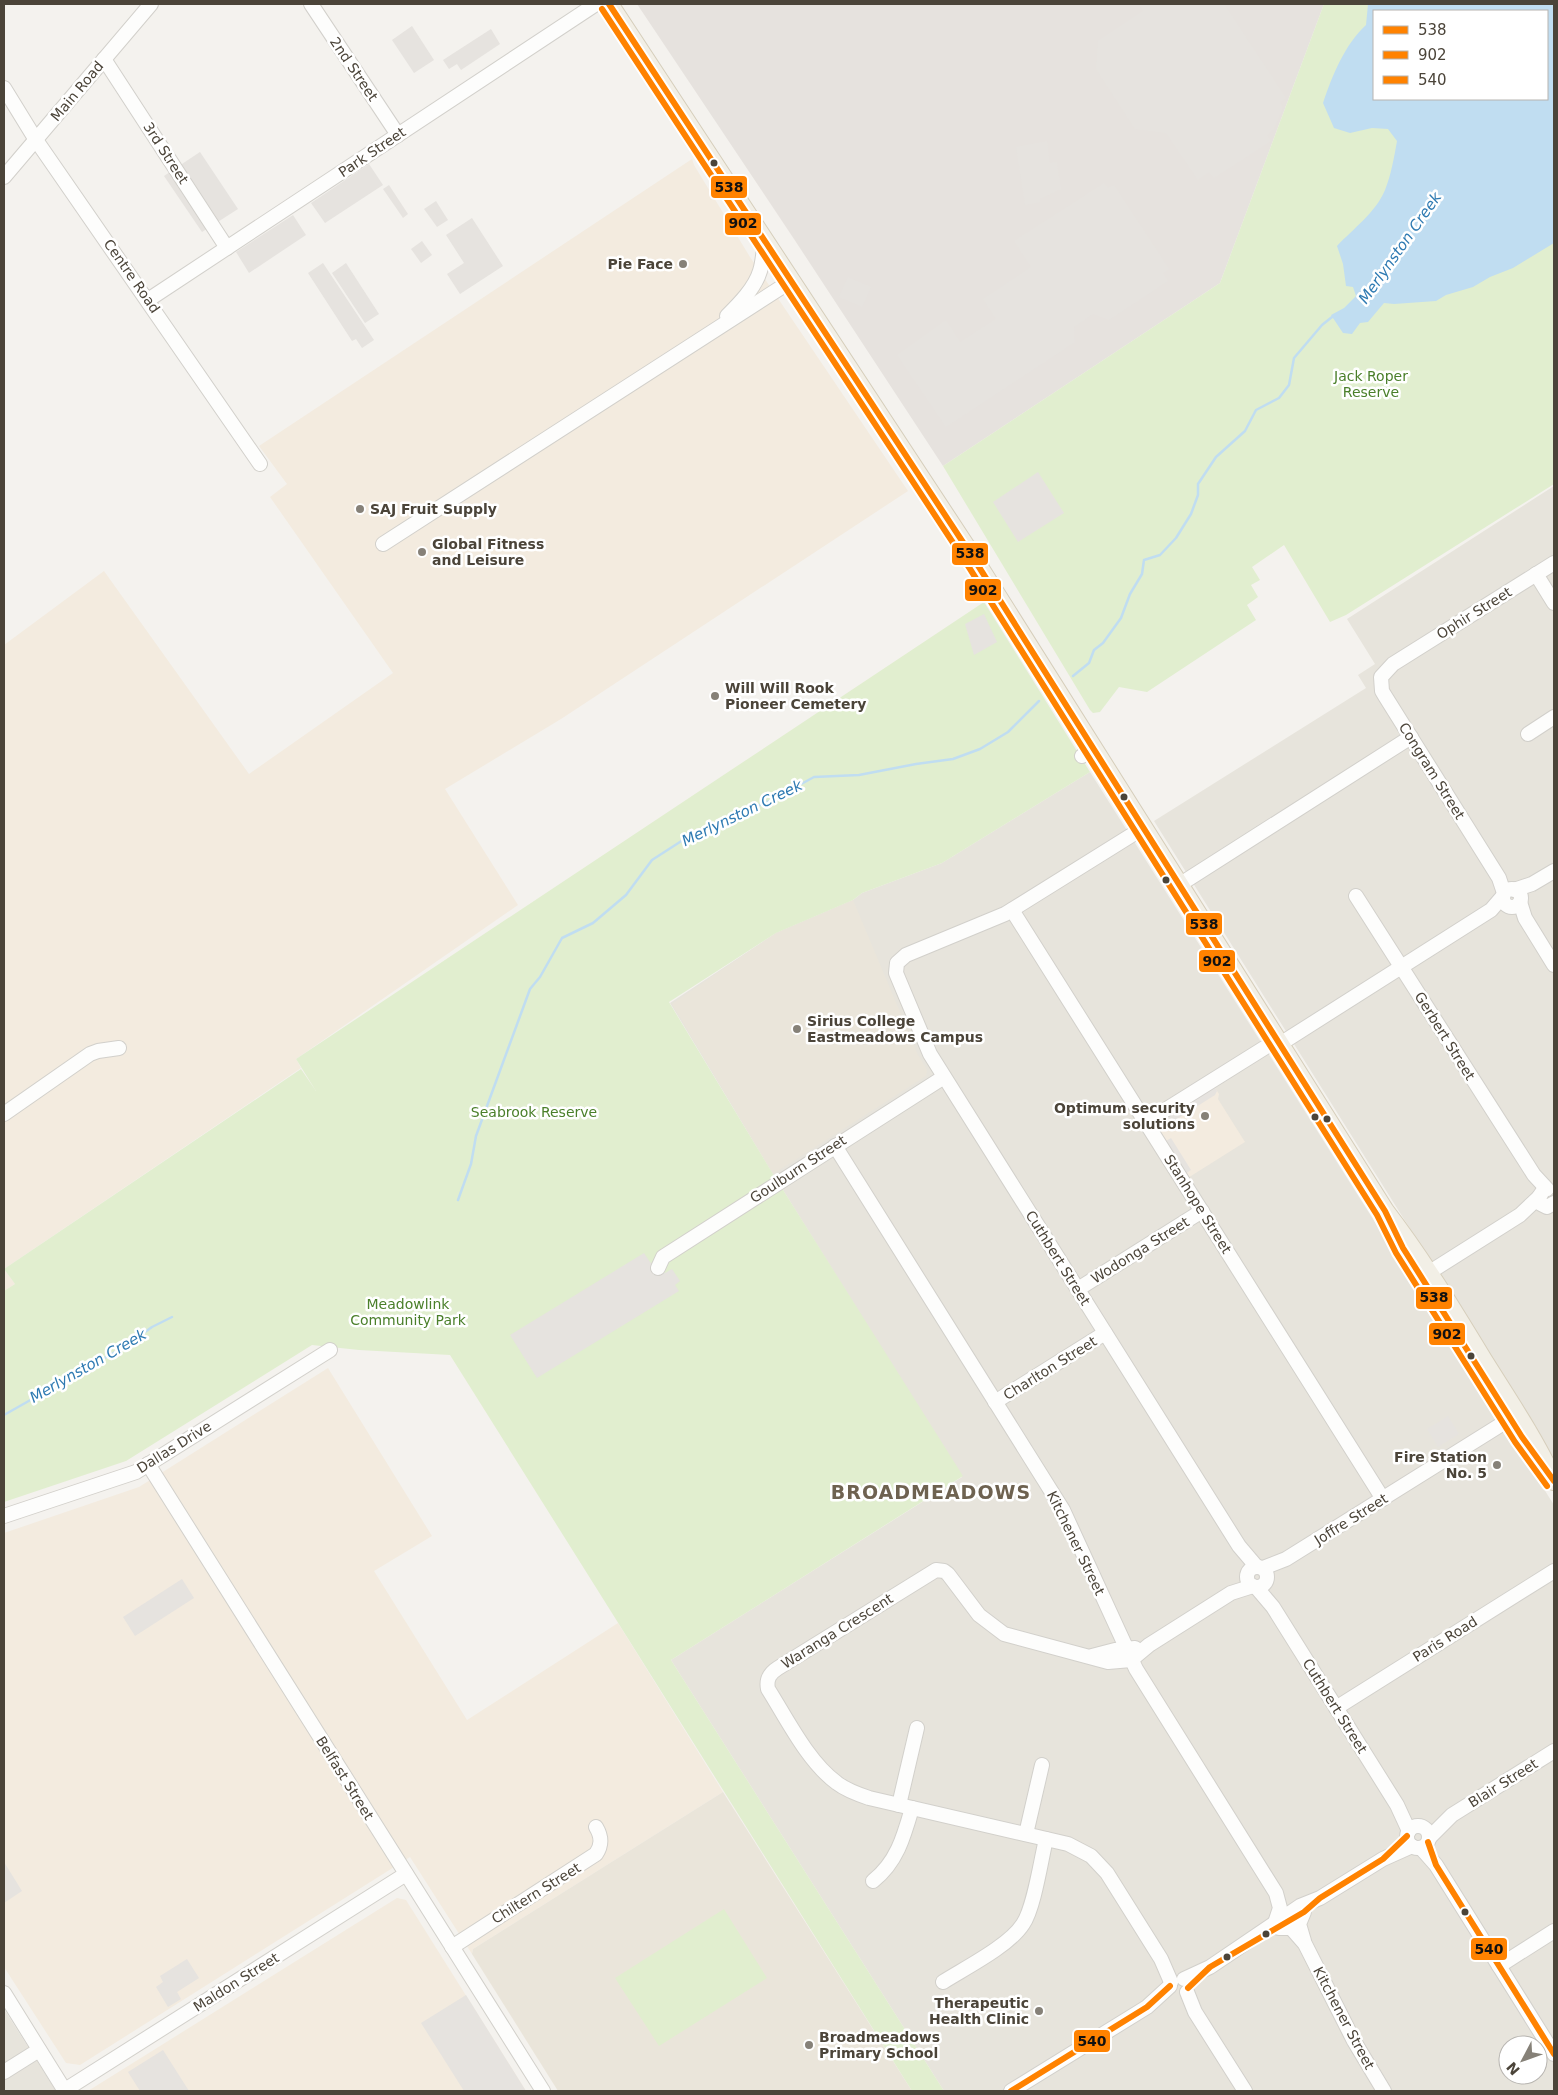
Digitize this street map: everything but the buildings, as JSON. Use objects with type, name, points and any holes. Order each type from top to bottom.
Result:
[{"type":"main road","points":[[609,4],[972,556],[1088,753],[1143,828],[1385,1211],[1408,1242],[1425,1275],[1514,1417],[1538,1462],[1554,1481]]},
{"type":"main road","points":[[1514,1417],[1549,1460],[1554,1481]]},
{"type":"street","name":"Main Road","points":[[4,178],[151,4]]},
{"type":"street","name":"2nd Street","points":[[311,4],[398,135]]},
{"type":"street","name":"Park Street","points":[[148,300],[596,4]]},
{"type":"street","name":"3rd Street","points":[[104,59],[227,248]]},
{"type":"street","name":"Centre Road","points":[[4,88],[36,140],[260,464]]},
{"type":"street","points":[[712,331],[738,304],[757,278],[765,242]]},
{"type":"street","points":[[382,544],[791,281]]},
{"type":"street","name":"Ophir Street","points":[[1393,664],[1554,563]]},
{"type":"street","points":[[1536,574],[1554,604]]},
{"type":"street","name":"Congram Street","points":[[1393,664],[1382,677],[1382,690],[1512,898]]},
{"type":"street","points":[[1528,734],[1554,717]]},
{"type":"street","points":[[1179,885],[1411,738]]},
{"type":"street","points":[[1012,910],[1143,828]]},
{"type":"street","points":[[1146,1122],[1512,898],[1554,870]]},
{"type":"street","name":"Gerbert Street","points":[[1356,896],[1548,1198]]},
{"type":"street","points":[[1512,898],[1554,965]]},
{"type":"street","name":"Cuthbert Street","points":[[1012,910],[906,955],[897,963],[896,973],[898,980],[921,1036],[944,1077],[1239,1546],[1336,1708],[1554,2054]]},
{"type":"street","name":"Stanhope Street","points":[[1012,910],[1383,1499]]},
{"type":"street","points":[[4,1114],[90,1054],[98,1050],[118,1048]]},
{"type":"street","name":"Goulburn Street","points":[[658,1268],[663,1257],[944,1077]]},
{"type":"street","name":"Kitchener Street","points":[[835,1146],[1063,1510],[1143,1682],[1276,1894]]},
{"type":"street","points":[[1425,1275],[1548,1198]]},
{"type":"street","name":"Wodonga Street","points":[[1078,1289],[1202,1211]]},
{"type":"street","name":"Charlton Street","points":[[995,1402],[1105,1333]]},
{"type":"street","name":"Dallas Drive","points":[[4,1516],[124,1477],[148,1464],[330,1350]]},
{"type":"street","name":"Joffre Street","points":[[1129,1654],[1149,1645],[1514,1417]]},
{"type":"street","name":"Belfast Street","points":[[148,1464],[543,2091]]},
{"type":"street","name":"Waranga Crescent","points":[[1129,1654],[1092,1656],[1025,1641],[996,1629],[972,1609],[948,1574],[944,1571],[936,1570],[773,1671],[768,1680],[768,1689],[808,1751],[824,1772],[838,1785],[852,1792],[905,1806],[1076,1847],[1096,1860],[1115,1885],[1245,2091]]},
{"type":"street","name":"Paris Road","points":[[1336,1708],[1554,1571]]},
{"type":"street","points":[[873,1881],[888,1867],[904,1837],[905,1806],[917,1728]]},
{"type":"street","name":"Blair Street","points":[[1011,2091],[1554,1751]]},
{"type":"street","points":[[1026,1834],[1042,1764]]},
{"type":"street","name":"Chiltern Street","points":[[452,1947],[596,1854],[601,1843],[601,1837],[596,1827]]},
{"type":"street","points":[[943,1982],[1007,1941],[1024,1924],[1046,1839]]},
{"type":"street","name":"Maldon Street","points":[[65,2091],[406,1874]]},
{"type":"street","points":[[1276,1894],[1290,1906],[1302,1909],[1300,1924],[1305,1944]]},
{"type":"street","points":[[1276,1894],[1280,1908],[1277,1925],[1293,1930],[1305,1944]]},
{"type":"street","points":[[1499,1966],[1554,1931]]},
{"type":"street","name":"Kitchener Street","points":[[1305,1944],[1361,2054],[1384,2091]]},
{"type":"street","points":[[4,1993],[65,2091]]},
{"type":"street","points":[[4,2072],[39,2050]]},
{"type":"shaded area","points":[[637,4],[1324,4],[1220,283],[943,466]]},
{"type":"shaded area","points":[[1139,4],[1224,4],[1286,98],[1280,102],[1283,107],[1274,129],[1267,135],[1271,141],[1214,178],[1209,172],[1198,180],[1166,133],[1135,129],[1096,69],[1098,41],[1143,11]]},
{"type":"shaded area","points":[[412,26],[434,60],[414,73],[392,40]]},
{"type":"shaded area","points":[[491,29],[500,44],[461,70],[457,64],[449,69],[443,60]]},
{"type":"shaded area","points":[[1047,141],[1050,163],[1057,162],[1061,189],[1040,199],[1041,202],[1025,205],[1016,147]]},
{"type":"shaded area","points":[[200,152],[238,209],[202,232],[164,176]]},
{"type":"shaded area","points":[[692,159],[750,257],[908,491],[561,719],[445,789],[518,905],[296,1059],[301,1068],[4,1269],[4,645],[104,571],[249,774],[393,673],[270,497],[287,484],[259,446]]},
{"type":"shaded area","points":[[369,164],[383,185],[325,223],[311,203]]},
{"type":"shaded area","points":[[1104,183],[1108,188],[1114,185],[1169,269],[1163,273],[1168,281],[1109,320],[1093,314],[1074,327],[1075,342],[946,427],[897,355],[946,320],[960,342],[996,319],[983,299],[1031,267],[1014,241]]},
{"type":"shaded area","points":[[389,185],[408,214],[403,218],[383,189]]},
{"type":"shaded area","points":[[436,201],[448,220],[437,227],[424,209]]},
{"type":"shaded area","points":[[293,215],[306,235],[249,273],[236,252]]},
{"type":"shaded area","points":[[472,218],[503,266],[460,294],[447,274],[464,263],[446,235]]},
{"type":"shaded area","points":[[422,241],[432,255],[421,263],[411,249]]},
{"type":"shaded area","points":[[323,263],[374,340],[362,348],[356,339],[352,341],[308,273]]},
{"type":"shaded area","points":[[346,263],[379,314],[365,323],[332,273]]},
{"type":"shaded area","points":[[848,277],[871,287],[862,307],[839,297]]},
{"type":"shaded area","points":[[1038,472],[1064,513],[1018,542],[993,502]]},
{"type":"shaded area","points":[[1554,486],[1554,1458],[1154,821],[1366,688],[1358,675],[1375,664],[1347,619]]},
{"type":"shaded area","points":[[984,614],[997,642],[974,655],[965,624]]},
{"type":"shaded area","points":[[1090,772],[1554,1505],[1554,2091],[944,2091],[671,1660],[962,1477],[773,1174],[670,1003],[776,933],[853,900],[862,893],[942,863]]},
{"type":"shaded area","name":"Sirius College Eastmeadows Campus","points":[[853,900],[918,1055],[927,1070],[926,1076],[773,1174],[672,1004],[776,933]]},
{"type":"shaded area","points":[[1211,1081],[1219,1094],[1218,1099],[1245,1142],[1183,1181],[1146,1122]]},
{"type":"shaded area","points":[[1214,1086],[1217,1091],[1215,1095],[1169,1124],[1165,1117]]},
{"type":"shaded area","points":[[1171,1138],[1191,1170],[1185,1174],[1164,1142]]},
{"type":"shaded area","points":[[644,1253],[650,1262],[665,1273],[672,1269],[680,1281],[675,1285],[679,1291],[537,1378],[510,1335]]},
{"type":"shaded area","points":[[4,1269],[15,1284],[4,1291]]},
{"type":"shaded area","points":[[328,1368],[432,1536],[374,1571],[467,1720],[618,1623],[723,1792],[473,1949],[472,1954],[410,1857],[80,2065],[66,2063],[4,1967],[4,1533],[139,1487]]},
{"type":"shaded area","points":[[1448,1416],[1459,1434],[1438,1447],[1427,1429]]},
{"type":"shaded area","points":[[182,1579],[194,1598],[135,1636],[123,1617]]},
{"type":"shaded area","points":[[723,1792],[912,2091],[558,2091],[472,1954],[473,1949]]},
{"type":"shaded area","points":[[4,1862],[22,1891],[4,1903]]},
{"type":"shaded area","points":[[397,1898],[406,1900],[526,2091],[88,2091]]},
{"type":"shaded area","points":[[187,1959],[199,1978],[177,1992],[181,1999],[168,2007],[156,1987],[163,1982],[160,1976]]},
{"type":"shaded area","points":[[466,1995],[526,2091],[464,2091],[421,2023]]},
{"type":"shaded area","points":[[4,2009],[56,2091],[4,2091]]},
{"type":"shaded area","points":[[163,2050],[189,2091],[140,2091],[128,2072]]},
{"type":"green space","name":"Jack Roper Reserve","points":[[1324,4],[1554,4],[1554,484],[1346,615],[1330,622],[1284,545],[1252,567],[1260,580],[1251,585],[1258,597],[1247,605],[1256,620],[1147,692],[1119,687],[1100,712],[1093,713],[943,466],[1220,283]]},
{"type":"green space","name":"Seabrook Reserve","points":[[984,602],[1090,772],[942,863],[862,893],[853,900],[776,933],[669,1002],[773,1174],[963,1476],[671,1660],[944,2091],[912,2091],[450,1355],[359,1350],[312,1345],[126,1461],[4,1502],[4,1291],[15,1284],[4,1269],[301,1069],[316,1091],[296,1059]]},
{"type":"green space","points":[[724,1909],[767,1978],[659,2046],[615,1978]]},
{"type":"water","points":[[1368,4],[1554,4],[1554,243],[1513,268],[1490,277],[1473,287],[1446,295],[1436,301],[1384,303],[1368,322],[1360,323],[1352,334],[1343,333],[1331,315],[1344,308],[1356,296],[1353,287],[1346,286],[1343,264],[1337,246],[1370,213],[1381,198],[1389,178],[1397,141],[1388,129],[1372,128],[1350,133],[1334,128],[1323,103],[1335,71],[1358,33],[1366,25]]},
{"type":"waterway","name":"Merlynston Creek","points":[[1073,676],[1089,663],[1094,650],[1103,643],[1121,618],[1130,594],[1142,574],[1144,560],[1160,555],[1176,538],[1191,514],[1198,495],[1198,484],[1216,457],[1245,431],[1256,410],[1279,398],[1289,385],[1294,358],[1322,325],[1332,317],[1335,317]]},
{"type":"waterway","name":"Merlynston Creek","points":[[458,1200],[471,1164],[476,1136],[530,989],[540,977],[562,938],[593,923],[626,895],[652,860],[697,831],[772,800],[814,777],[859,775],[953,759],[980,749],[1008,732],[1039,701]]},
{"type":"waterway","name":"Merlynston Creek","points":[[4,1415],[124,1347],[152,1327],[172,1317]]},
{"type":"transit line","name":"538","points":[[609,4],[972,556],[1385,1211],[1403,1248],[1522,1437],[1554,1481]]},
{"type":"transit line","name":"902","points":[[602,9],[965,561],[1377,1215],[1396,1253],[1515,1442],[1547,1486]]},
{"type":"transit line","name":"540","points":[[1188,1988],[1210,1967],[1304,1912],[1320,1898],[1383,1859],[1407,1836]]},
{"type":"transit line","name":"540","points":[[1428,1842],[1436,1865],[1554,2054]]},
{"type":"transit line","name":"540","points":[[1011,2091],[1147,2007],[1170,1986]]},
{"type":"place","name":"Pie Face","points":[[683,264]]},
{"type":"place","name":"SAJ Fruit Supply","points":[[360,509]]},
{"type":"place","name":"Global Fitness and Leisure","points":[[422,552]]},
{"type":"place","name":"Will Will Rook Pioneer Cemetery","points":[[715,696]]},
{"type":"place","name":"Sirius College Eastmeadows Campus","points":[[797,1029]]},
{"type":"place","name":"Optimum security solutions","points":[[1205,1116]]},
{"type":"place","name":"Fire Station No. 5","points":[[1497,1465]]},
{"type":"place","name":"Therapeutic Health Clinic","points":[[1039,2011]]},
{"type":"place","name":"Broadmeadows Primary School","points":[[809,2045]]},
{"type":"district","name":"BROADMEADOWS","points":[[931,1492]]},
{"type":"park label","name":"Meadowlink Community Park","points":[[408,1312]]}]
